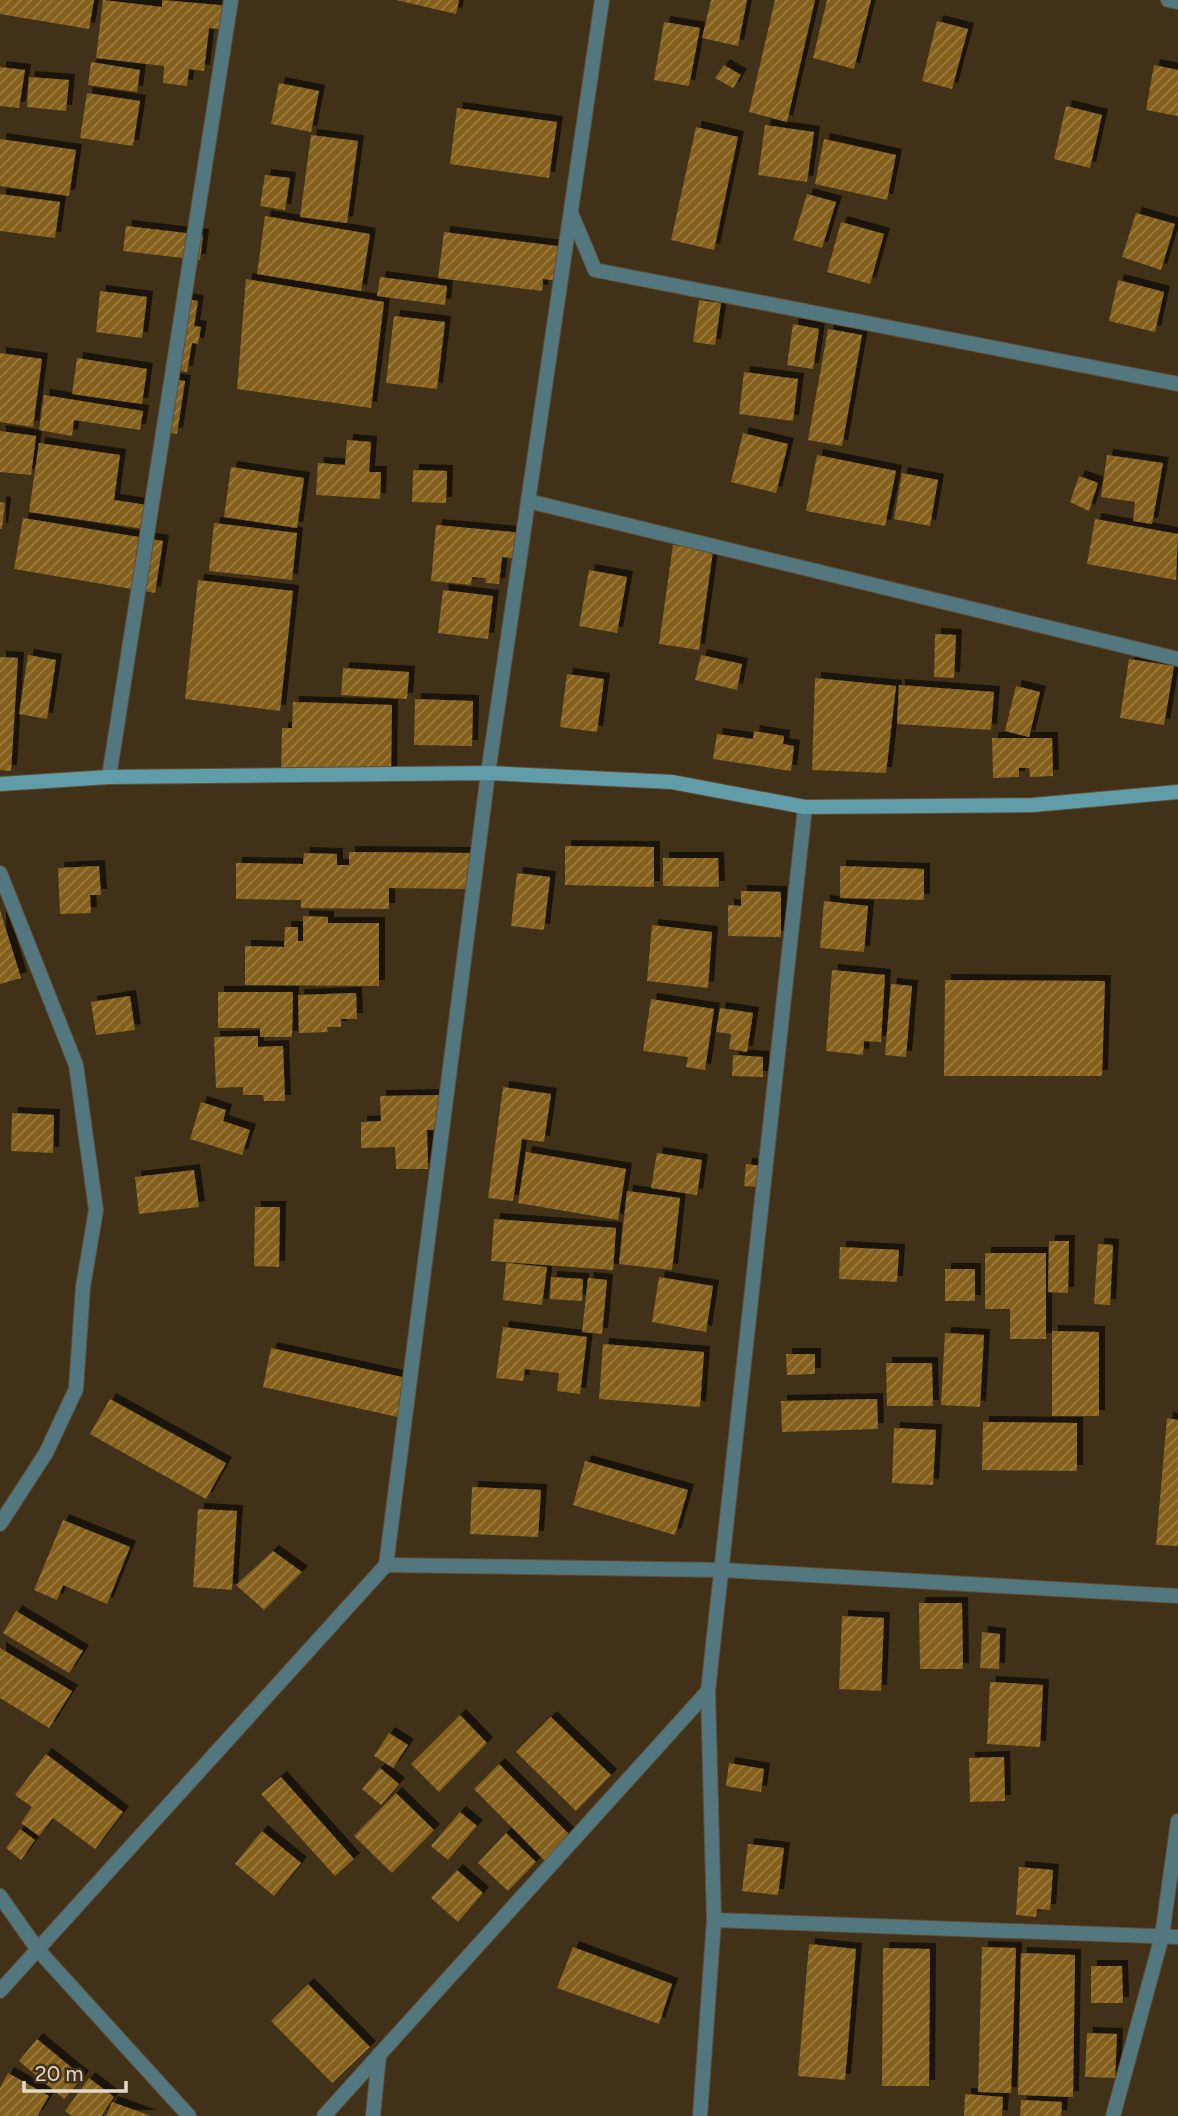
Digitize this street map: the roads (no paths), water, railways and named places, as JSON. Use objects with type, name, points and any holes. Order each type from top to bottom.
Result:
[{"type":"street","points":[[109,777],[231,0]]},
{"type":"street","points":[[0,1990],[386,1565],[488,773],[602,0]]},
{"type":"street","points":[[1168,0],[1178,2]]},
{"type":"street","points":[[570,213],[595,271],[1178,384]]},
{"type":"street","points":[[528,500],[1178,659]]},
{"type":"street","points":[[0,784],[109,777],[488,773],[672,782],[805,807],[1033,805],[1178,792]]},
{"type":"street","points":[[700,2116],[714,1920],[708,1691],[805,807]]},
{"type":"street","points":[[0,873],[76,1065],[96,1210],[83,1287],[76,1389],[46,1453],[0,1524]]},
{"type":"street","points":[[386,1565],[722,1570],[1178,1596]]},
{"type":"street","points":[[324,2116],[708,1691]]},
{"type":"street","points":[[1114,2116],[1162,1936],[1178,1821]]},
{"type":"street","points":[[0,1896],[38,1950],[189,2116]]},
{"type":"street","points":[[714,1920],[1178,1937]]},
{"type":"street","points":[[373,2116],[379,2055]]}]
